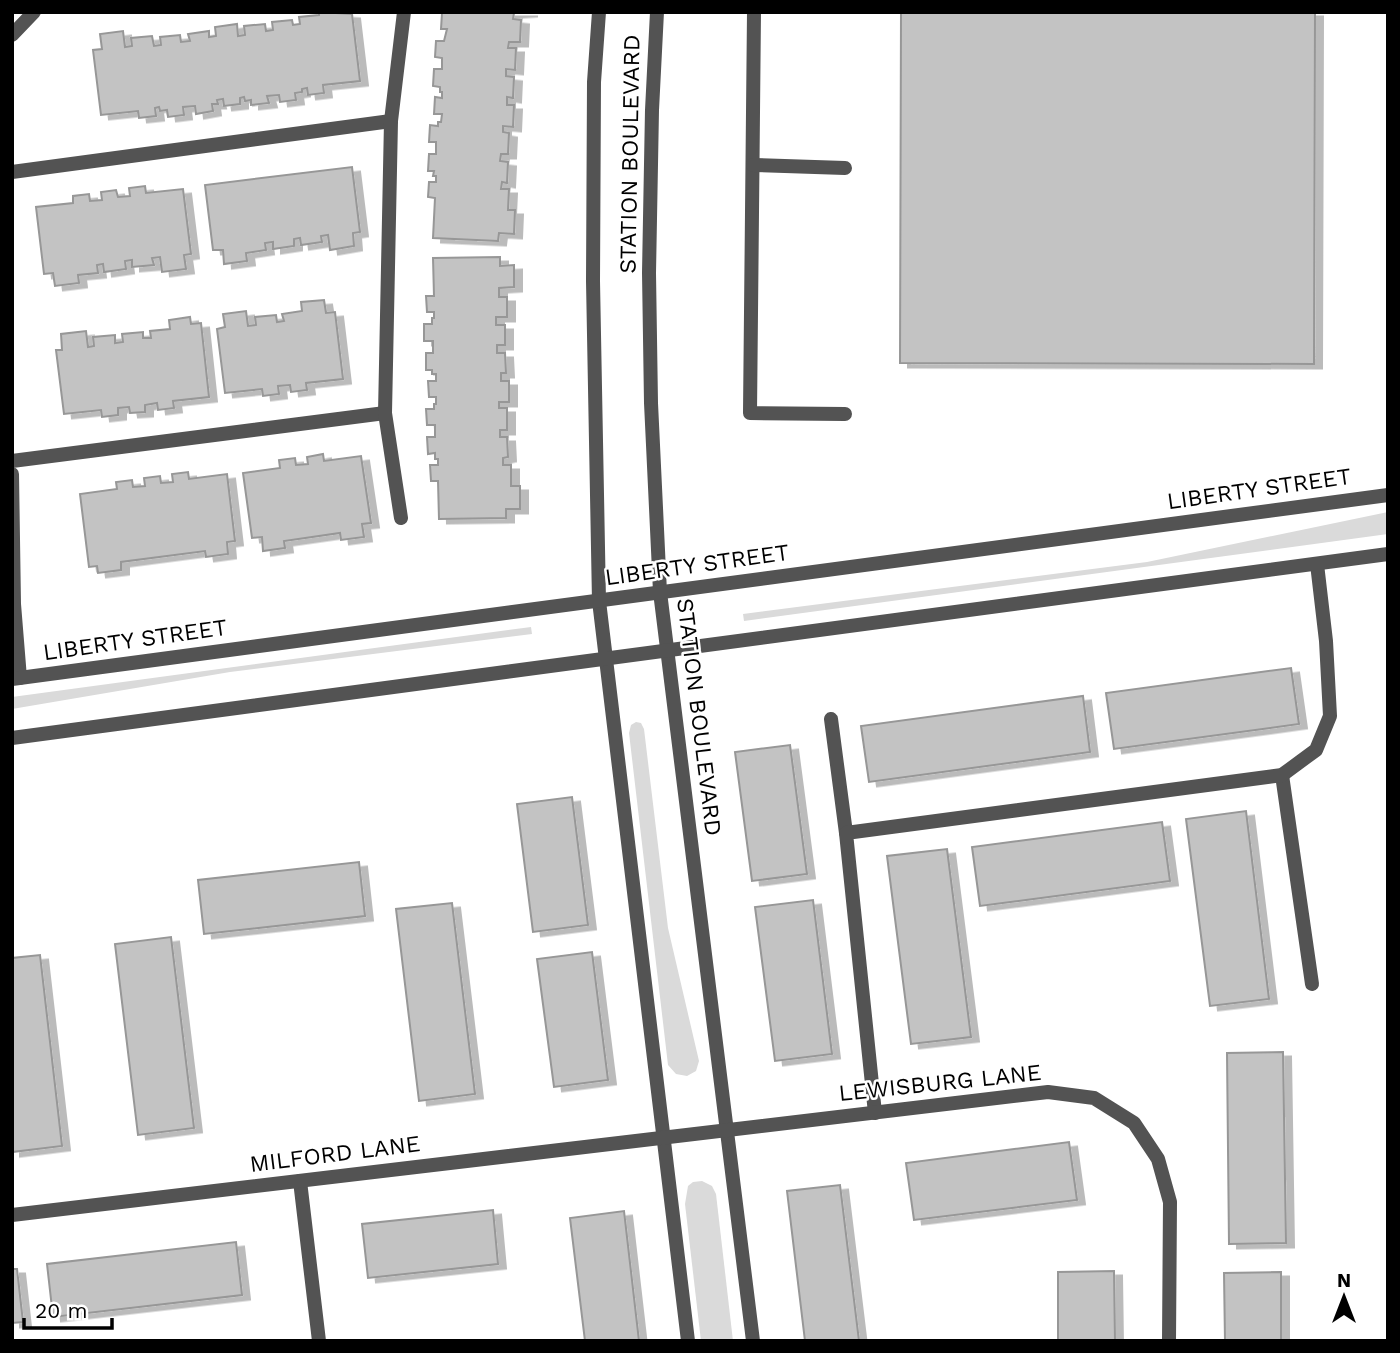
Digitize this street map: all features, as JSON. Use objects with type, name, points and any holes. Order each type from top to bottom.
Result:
[{"type":"street","points":[[12,35],[34,12]]},
{"type":"street","points":[[401,518],[385,413],[391,121],[404,12]]},
{"type":"street","name":"STATION BOULEVARD","points":[[599,12],[594,82],[593,269],[599,601],[688,1341]]},
{"type":"street","name":"STATION BOULEVARD","points":[[657,12],[649,273],[651,403],[660,593],[753,1341]]},
{"type":"street","points":[[754,12],[750,413],[845,414]]},
{"type":"street","points":[[12,172],[391,121]]},
{"type":"street","points":[[753,165],[845,168]]},
{"type":"street","points":[[12,461],[385,413]]},
{"type":"street","points":[[12,474],[16,679]]},
{"type":"street","name":"LIBERTY STREET","points":[[16,679],[1388,495]]},
{"type":"street","points":[[12,738],[1388,554]]},
{"type":"street","points":[[846,833],[1282,775],[1316,750],[1330,716],[1326,641],[1317,564]]},
{"type":"street","points":[[831,719],[846,833],[875,1113]]},
{"type":"street","points":[[1282,775],[1312,984]]},
{"type":"street","name":"LEWISBURG LANE","points":[[663,1138],[1048,1093],[1094,1098],[1134,1123],[1158,1159],[1170,1202],[1169,1341]]},
{"type":"street","name":"MILFORD LANE","points":[[12,1215],[663,1138]]},
{"type":"street","points":[[300,1181],[319,1341]]},
{"type":"shaded area","points":[[1388,512],[1388,534],[744,621],[743,614],[1147,562]]},
{"type":"shaded area","points":[[531,627],[532,634],[230,672],[12,709],[12,697]]},
{"type":"shaded area","points":[[641,723],[644,729],[668,928],[699,1061],[696,1071],[687,1076],[676,1074],[668,1065],[629,733],[631,725]]},
{"type":"shaded area","points":[[702,1181],[712,1186],[716,1194],[733,1341],[701,1341],[685,1204],[688,1186]]},
{"type":"building","points":[[319,12],[352,14],[360,81],[323,85],[324,93],[308,95],[307,88],[302,89],[302,92],[295,93],[296,100],[280,102],[279,95],[267,96],[269,103],[251,105],[251,100],[245,101],[244,97],[240,98],[240,104],[224,106],[223,99],[217,100],[218,104],[212,104],[213,111],[196,114],[195,106],[183,107],[184,115],[168,117],[167,110],[160,111],[159,107],[155,108],[156,116],[139,118],[138,111],[101,115],[93,50],[102,49],[100,34],[123,31],[125,47],[132,46],[131,38],[152,36],[154,46],[161,45],[160,37],[180,35],[181,42],[190,41],[188,34],[209,31],[209,37],[216,36],[215,27],[237,24],[238,36],[245,35],[244,26],[265,24],[266,31],[273,30],[272,22],[292,20],[293,25],[300,24],[299,17],[319,15]]},
{"type":"building","points":[[530,12],[514,13],[513,19],[521,20],[520,42],[509,42],[508,48],[516,48],[515,70],[506,69],[506,76],[514,77],[513,98],[507,97],[507,105],[514,105],[513,127],[503,126],[503,132],[509,133],[508,154],[501,154],[500,161],[508,162],[507,183],[502,182],[501,189],[509,189],[508,210],[515,210],[514,234],[499,233],[498,241],[433,238],[435,198],[428,197],[429,182],[436,182],[436,176],[433,176],[434,171],[428,171],[429,154],[436,154],[436,142],[429,142],[430,125],[438,126],[438,122],[441,122],[442,114],[434,114],[435,97],[442,98],[440,87],[433,86],[434,69],[442,69],[442,58],[435,57],[436,41],[444,41],[447,29],[441,29],[442,13]]},
{"type":"building","points":[[901,12],[1315,12],[1314,364],[900,363]]},
{"type":"building","points":[[352,167],[360,232],[353,233],[354,246],[330,250],[328,235],[321,236],[322,242],[301,245],[300,238],[294,239],[294,246],[273,249],[273,242],[265,243],[266,250],[246,253],[247,261],[224,264],[223,250],[213,250],[205,185]]},
{"type":"building","points":[[145,186],[146,193],[183,189],[191,254],[184,255],[186,269],[162,272],[160,257],[152,258],[154,265],[132,267],[132,260],[125,261],[126,269],[104,272],[103,264],[97,265],[98,273],[78,275],[79,283],[55,286],[53,273],[44,274],[36,207],[73,203],[73,196],[89,194],[90,201],[102,200],[101,192],[116,190],[118,197],[130,196],[129,188]]},
{"type":"building","points":[[500,257],[500,266],[514,265],[514,287],[499,288],[499,297],[507,297],[507,317],[496,317],[496,325],[505,325],[505,345],[497,345],[497,353],[505,353],[506,373],[501,373],[501,381],[509,381],[509,402],[499,402],[499,408],[507,408],[507,430],[500,430],[500,437],[507,437],[508,457],[503,458],[503,465],[511,465],[511,486],[520,486],[520,509],[506,509],[506,518],[439,519],[438,481],[431,481],[430,465],[438,465],[438,459],[435,459],[435,453],[428,454],[427,437],[435,437],[435,425],[427,425],[426,409],[434,409],[436,404],[436,397],[429,397],[428,381],[436,381],[436,374],[432,374],[432,370],[426,370],[426,353],[433,353],[433,341],[424,341],[424,324],[432,324],[434,318],[434,312],[427,312],[426,296],[434,296],[433,258]]},
{"type":"building","points":[[324,300],[326,313],[335,312],[343,379],[306,383],[307,390],[291,392],[290,385],[278,386],[279,394],[263,396],[262,389],[225,393],[217,329],[225,327],[223,314],[246,311],[248,326],[256,325],[255,317],[276,315],[277,322],[284,321],[282,314],[302,311],[301,302]]},
{"type":"building","points":[[190,317],[191,324],[201,323],[209,397],[173,401],[174,408],[158,410],[157,403],[145,405],[145,412],[130,413],[129,407],[118,408],[118,415],[102,417],[101,410],[64,414],[56,350],[62,350],[61,334],[86,331],[88,347],[94,346],[93,337],[115,335],[115,343],[123,342],[122,334],[143,332],[143,338],[151,338],[150,331],[170,329],[169,320]]},
{"type":"building","points":[[323,454],[324,461],[361,456],[371,523],[362,524],[364,537],[341,540],[340,533],[284,541],[285,548],[263,551],[262,537],[252,538],[243,473],[280,468],[279,460],[295,458],[296,465],[308,464],[307,457]]},
{"type":"building","points":[[188,472],[189,479],[227,474],[235,541],[227,542],[228,554],[206,557],[205,551],[121,562],[121,570],[98,573],[97,566],[89,567],[80,494],[117,489],[116,482],[132,480],[133,487],[145,486],[144,478],[160,476],[161,483],[173,482],[172,474]]},
{"type":"building","points":[[1291,668],[1299,724],[1114,749],[1106,693]]},
{"type":"building","points":[[1083,696],[1090,752],[869,782],[861,726]]},
{"type":"building","points":[[790,745],[807,874],[752,881],[735,752]]},
{"type":"building","points":[[572,797],[588,925],[533,932],[517,804]]},
{"type":"building","points":[[1246,811],[1269,999],[1210,1006],[1186,819]]},
{"type":"building","points":[[1162,822],[1170,881],[980,906],[972,847]]},
{"type":"building","points":[[947,849],[971,1037],[911,1044],[887,856]]},
{"type":"building","points":[[359,862],[365,916],[204,934],[198,880]]},
{"type":"building","points":[[813,900],[832,1054],[775,1061],[755,907]]},
{"type":"building","points":[[452,903],[475,1094],[419,1101],[396,909]]},
{"type":"building","points":[[171,937],[194,1128],[138,1135],[115,944]]},
{"type":"building","points":[[592,952],[608,1080],[554,1087],[537,959]]},
{"type":"building","points":[[40,955],[62,1146],[12,1152],[12,958]]},
{"type":"building","points":[[1283,1052],[1286,1243],[1229,1244],[1227,1053]]},
{"type":"building","points":[[1069,1142],[1077,1200],[914,1220],[906,1163]]},
{"type":"building","points":[[840,1185],[859,1341],[805,1341],[787,1191]]},
{"type":"building","points":[[493,1210],[498,1264],[368,1278],[362,1224]]},
{"type":"building","points":[[624,1211],[639,1341],[585,1341],[570,1218]]},
{"type":"building","points":[[236,1242],[242,1295],[53,1317],[47,1264]]},
{"type":"building","points":[[12,1269],[17,1269],[23,1322],[12,1323]]},
{"type":"building","points":[[1114,1271],[1115,1341],[1058,1341],[1058,1272]]},
{"type":"building","points":[[1281,1272],[1281,1341],[1225,1341],[1224,1273]]}]
